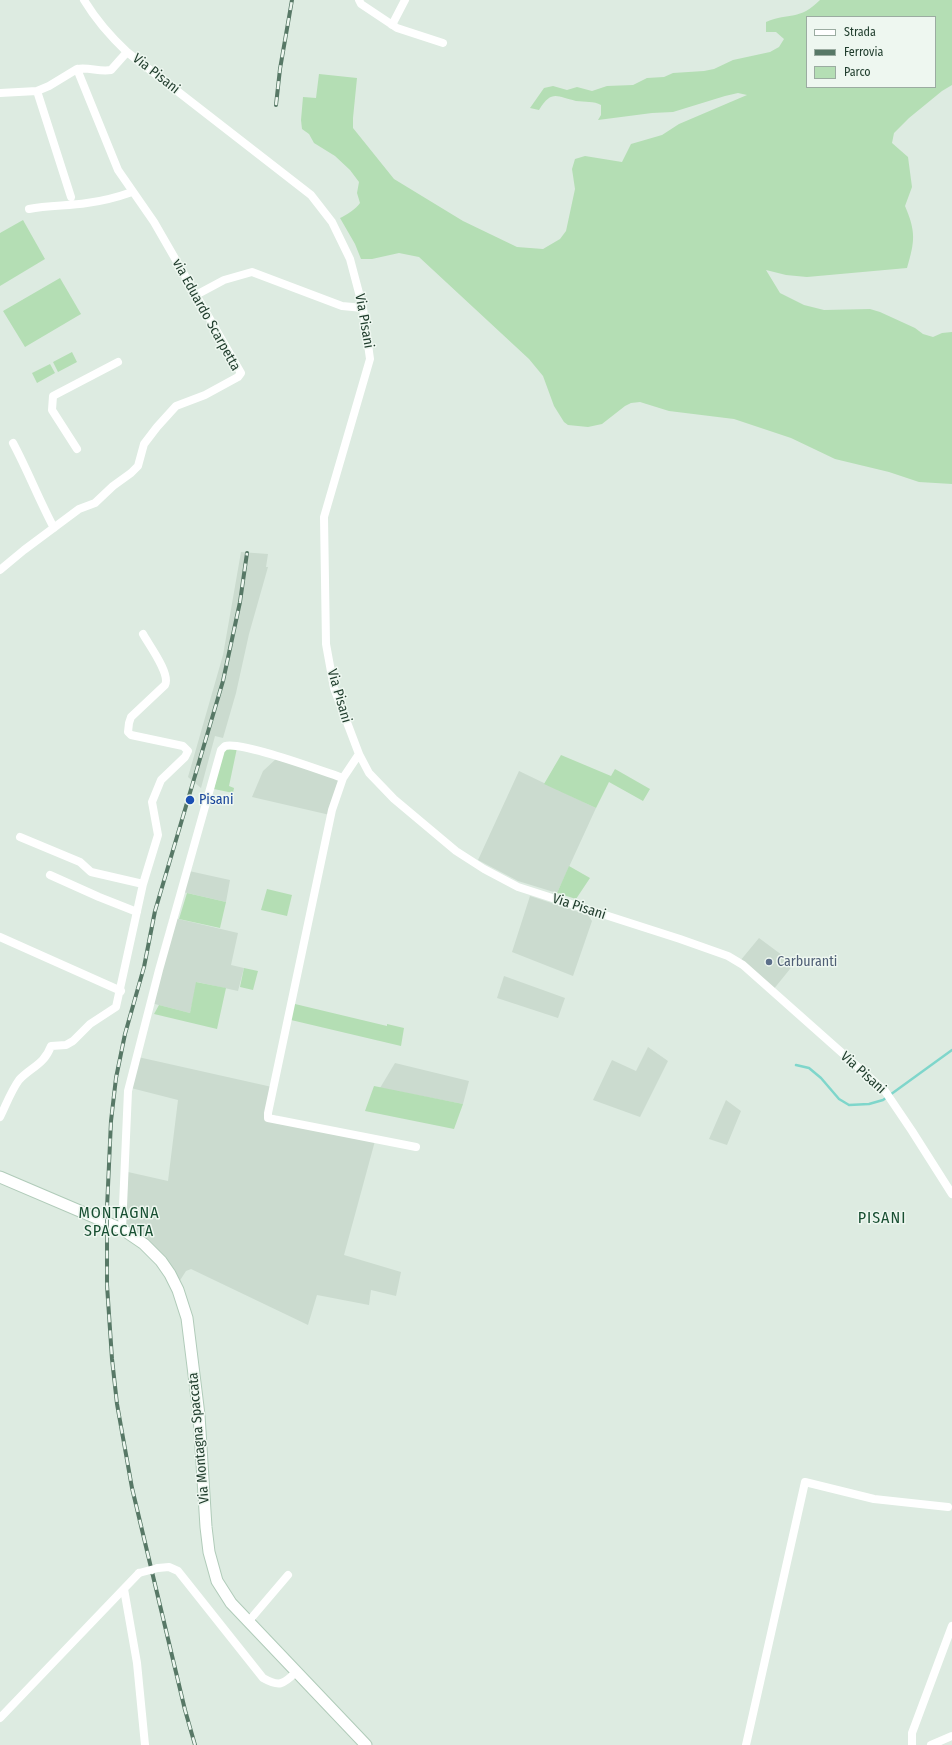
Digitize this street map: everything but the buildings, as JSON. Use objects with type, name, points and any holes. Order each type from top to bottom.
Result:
[{"type":"main road","name":"Via Montagna Spaccata","points":[[0,1177],[122,1229],[144,1244],[165,1268],[178,1290],[187,1318],[199,1415],[206,1527],[213,1570],[224,1594],[248,1622],[366,1745]]},
{"type":"street","name":"Via Pisani","points":[[84,0],[99,24],[127,52],[305,190],[321,207],[332,222],[350,259],[363,308],[370,359],[324,517],[326,644],[334,688],[359,754],[369,773],[394,799],[456,851],[484,869],[518,887],[728,956],[743,965],[885,1091],[891,1098],[952,1194]]},
{"type":"street","points":[[359,0],[362,4],[401,30],[442,43]]},
{"type":"street","points":[[392,25],[404,0]]},
{"type":"street","points":[[0,93],[37,91],[49,86],[78,69],[84,68],[97,71],[111,70],[127,52]]},
{"type":"street","name":"via Eduardo Scarpetta","points":[[0,570],[79,509],[95,503],[138,466],[144,444],[176,406],[205,395],[241,374],[154,222],[118,170],[78,69]]},
{"type":"street","points":[[37,91],[71,197]]},
{"type":"street","points":[[29,209],[43,206],[86,203],[114,198],[132,192]]},
{"type":"street","points":[[196,295],[224,280],[252,272],[342,306],[363,308]]},
{"type":"street","points":[[77,449],[52,410],[53,396],[118,362]]},
{"type":"street","points":[[13,443],[29,473],[43,507],[54,528]]},
{"type":"street","points":[[0,1117],[16,1085],[30,1070],[44,1060],[50,1046],[66,1045],[73,1041],[90,1024],[116,1007],[143,884],[158,835],[152,802],[161,780],[185,757],[188,751],[183,746],[131,735],[128,732],[131,717],[165,685],[167,679],[143,634]]},
{"type":"street","points":[[122,1229],[128,1091],[155,985],[221,750],[225,746],[235,745],[272,755],[343,778]]},
{"type":"street","points":[[359,754],[343,778],[332,810],[268,1118],[416,1147]]},
{"type":"street","points":[[20,837],[80,862],[91,872],[143,884]]},
{"type":"street","points":[[50,875],[99,897],[138,912]]},
{"type":"street","points":[[0,938],[120,991]]},
{"type":"street","points":[[746,1745],[805,1482],[874,1499],[948,1507]]},
{"type":"street","points":[[0,1718],[139,1573],[158,1568],[169,1567],[178,1571],[263,1678],[274,1684],[278,1684],[287,1681],[296,1672]]},
{"type":"street","points":[[248,1622],[288,1575]]},
{"type":"street","points":[[124,1589],[137,1663],[145,1745]]},
{"type":"street","points":[[912,1745],[912,1733],[952,1626]]},
{"type":"street","points":[[931,1745],[952,1736]]},
{"type":"shaded area","points":[[241,552],[268,554],[266,567],[268,567],[249,634],[236,693],[223,738],[215,736],[201,788],[188,777],[223,655]]},
{"type":"shaded area","points":[[277,758],[340,779],[330,815],[252,797],[263,771]]},
{"type":"shaded area","points":[[519,771],[596,808],[557,893],[518,881],[478,860]]},
{"type":"shaded area","points":[[189,871],[230,880],[226,902],[183,892]]},
{"type":"shaded area","points":[[530,896],[588,915],[592,921],[573,976],[512,952]]},
{"type":"shaded area","points":[[170,917],[238,933],[231,965],[244,968],[238,991],[197,982],[190,1013],[147,1002]]},
{"type":"shaded area","points":[[759,938],[794,964],[773,990],[740,961]]},
{"type":"shaded area","points":[[504,976],[565,998],[558,1018],[497,998]]},
{"type":"shaded area","points":[[648,1047],[668,1061],[640,1117],[593,1100],[612,1060],[636,1071]]},
{"type":"shaded area","points":[[138,1057],[272,1087],[266,1113],[375,1141],[344,1255],[401,1272],[396,1296],[371,1290],[369,1305],[317,1295],[308,1325],[191,1269],[186,1271],[179,1282],[125,1226],[128,1172],[168,1181],[178,1100],[131,1088]]},
{"type":"shaded area","points":[[395,1063],[469,1081],[463,1104],[380,1088]]},
{"type":"shaded area","points":[[726,1100],[741,1111],[727,1145],[709,1139]]},
{"type":"green space","points":[[820,0],[952,0],[952,85],[942,91],[909,118],[894,133],[892,143],[908,157],[912,187],[905,206],[913,230],[912,251],[907,268],[807,277],[786,275],[766,270],[780,293],[804,305],[824,310],[870,309],[915,328],[923,334],[933,337],[942,333],[952,332],[952,484],[919,482],[889,472],[835,459],[791,438],[734,419],[669,411],[640,402],[631,403],[625,406],[602,424],[588,427],[568,425],[564,422],[554,406],[543,376],[529,359],[419,257],[399,253],[372,259],[361,259],[355,244],[340,218],[351,212],[360,203],[357,193],[359,182],[350,170],[335,156],[314,143],[309,134],[302,129],[301,120],[303,97],[316,98],[319,74],[357,78],[353,128],[394,179],[463,221],[517,247],[543,249],[560,239],[566,231],[575,189],[572,169],[575,159],[585,156],[622,162],[631,144],[662,135],[679,124],[747,95],[738,93],[673,112],[652,113],[598,120],[601,115],[601,105],[592,102],[576,101],[555,96],[548,99],[539,110],[530,108],[544,88],[553,86],[567,90],[577,87],[592,91],[607,86],[633,85],[647,78],[664,77],[673,73],[714,69],[733,60],[770,52],[779,47],[784,39],[776,32],[766,32],[766,22],[782,17],[800,14]]},
{"type":"green space","points":[[23,220],[45,259],[0,286],[0,233]]},
{"type":"green space","points":[[60,278],[81,314],[25,347],[3,311]]},
{"type":"green space","points":[[72,352],[77,362],[58,372],[53,362]]},
{"type":"green space","points":[[50,364],[55,373],[37,383],[32,373]]},
{"type":"green space","points":[[237,748],[229,786],[234,788],[233,793],[214,789],[222,750]]},
{"type":"green space","points":[[561,755],[611,776],[615,769],[650,789],[643,801],[609,782],[596,808],[544,784]]},
{"type":"green space","points":[[569,866],[590,878],[576,899],[557,893]]},
{"type":"green space","points":[[267,889],[292,895],[287,916],[261,910]]},
{"type":"green space","points":[[187,893],[226,902],[220,928],[179,919]]},
{"type":"green space","points":[[244,968],[258,971],[253,990],[240,987]]},
{"type":"green space","points":[[196,982],[226,988],[217,1029],[154,1014],[159,1005],[190,1013]]},
{"type":"green space","points":[[295,1004],[387,1026],[387,1024],[404,1028],[401,1046],[291,1020]]},
{"type":"green space","points":[[374,1086],[463,1104],[454,1129],[365,1111]]},
{"type":"waterway","points":[[796,1065],[809,1068],[821,1078],[839,1099],[849,1105],[869,1104],[883,1100],[952,1050]]},
{"type":"railway","points":[[276,105],[280,69],[292,0]]},
{"type":"railway","points":[[195,1745],[185,1710],[132,1488],[117,1404],[112,1359],[107,1285],[107,1208],[111,1121],[116,1078],[125,1034],[144,967],[155,911],[223,681],[240,602],[247,553]]},
{"type":"place","name":"Pisani","points":[[190,800]]},
{"type":"place","name":"Carburanti","points":[[769,962]]},
{"type":"district","name":"PISANI","points":[[882,1219]]},
{"type":"district","name":"MONTAGNA SPACCATA","points":[[119,1223]]}]
